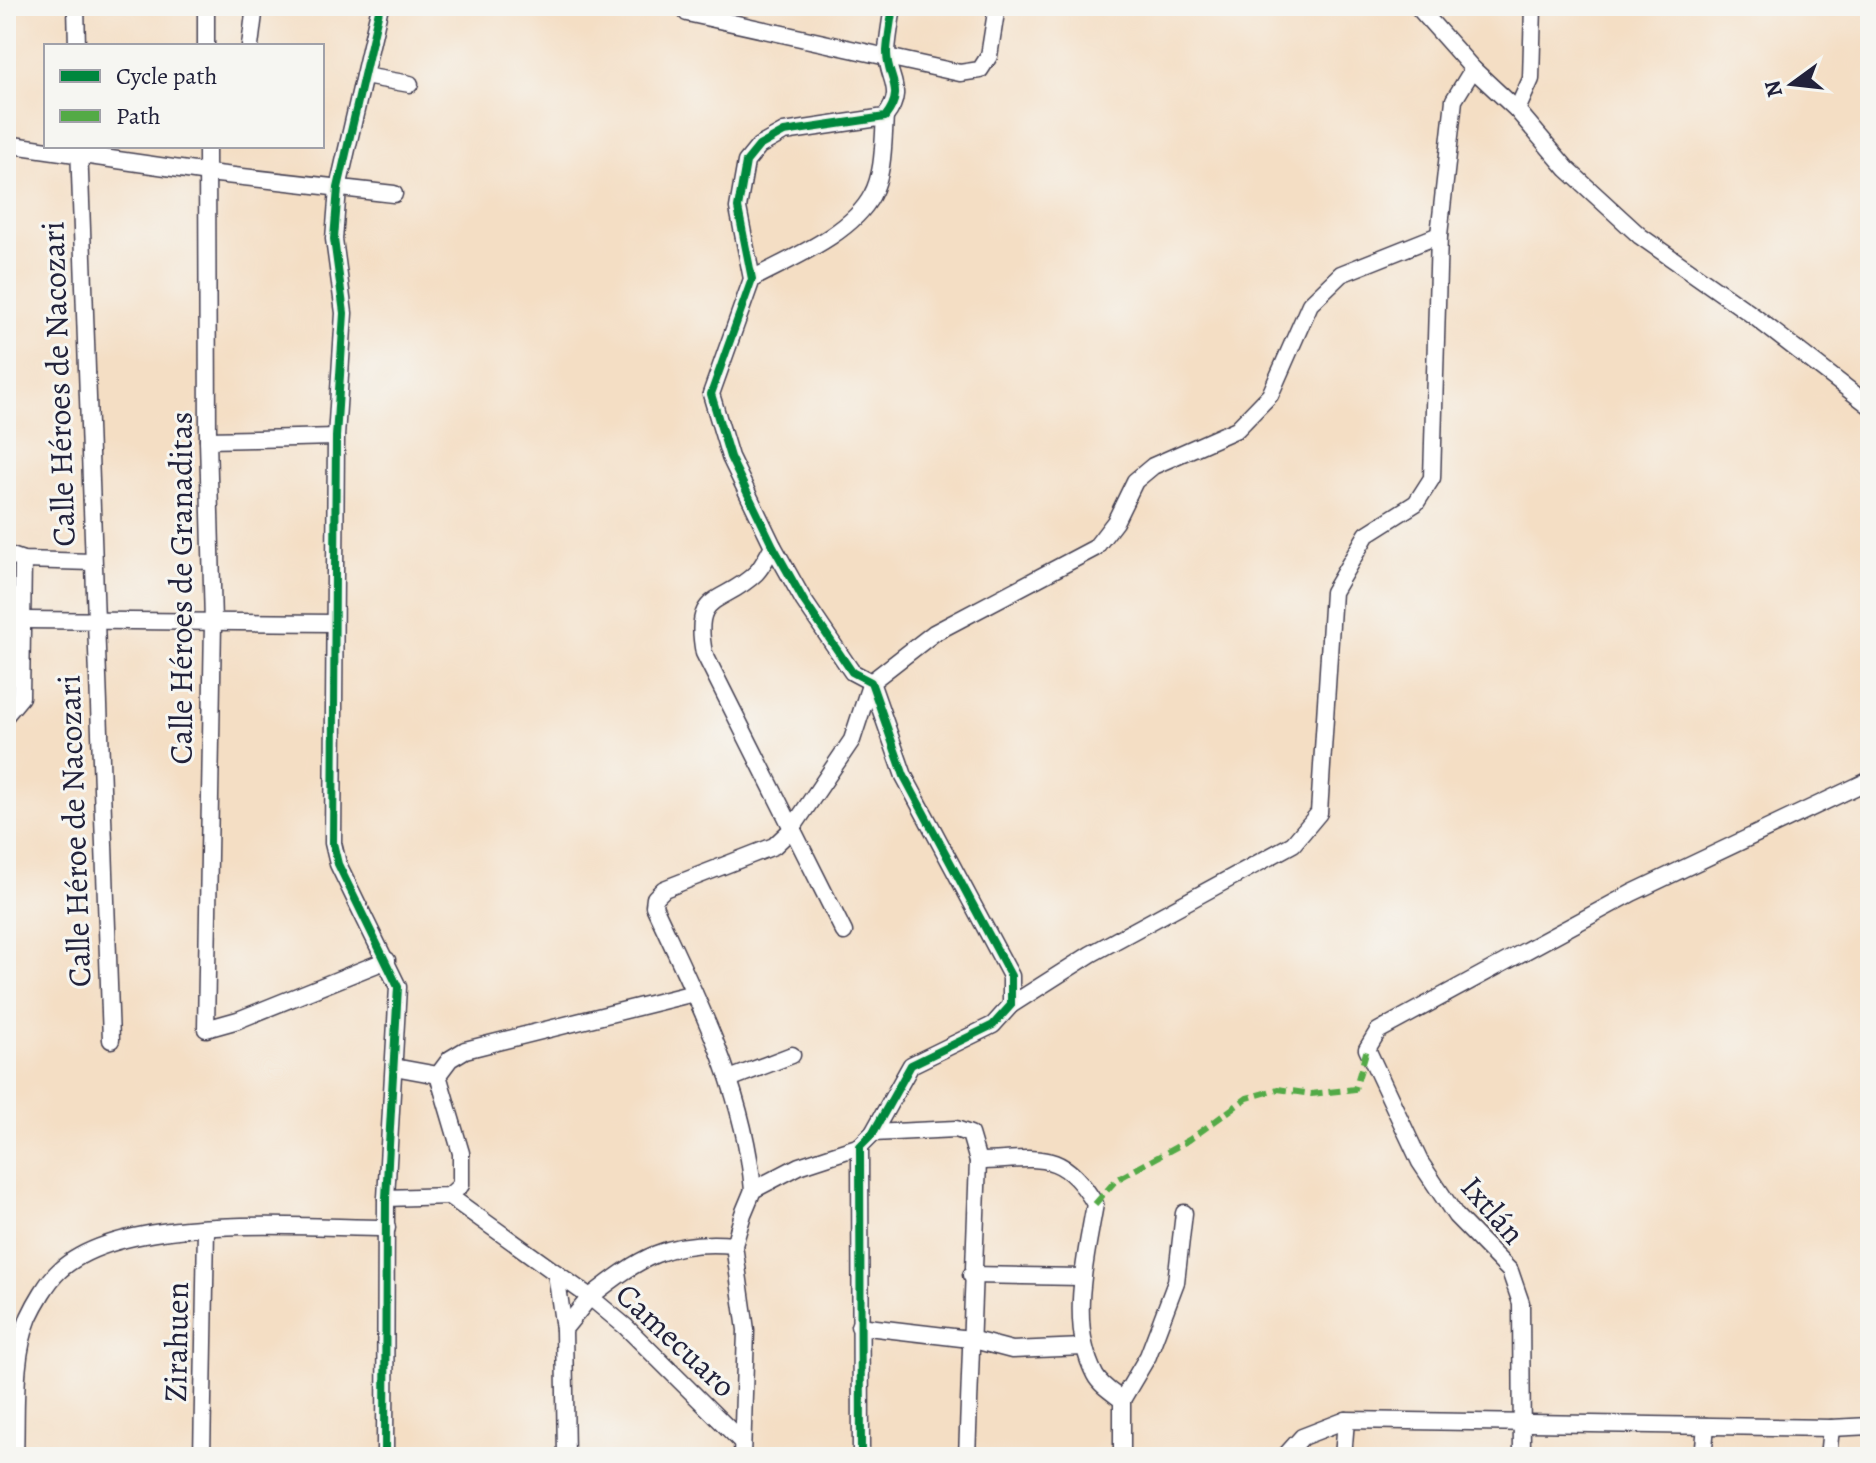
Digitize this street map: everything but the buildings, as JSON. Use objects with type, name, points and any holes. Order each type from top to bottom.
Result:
[{"type":"street","points":[[76,6],[77,44]]},
{"type":"street","points":[[206,6],[206,44]]},
{"type":"street","points":[[250,44],[255,6]]},
{"type":"street","points":[[380,6],[338,188],[334,239],[344,313],[336,437],[333,843],[338,864],[398,987],[386,1198],[385,1457]]},
{"type":"street","points":[[682,6],[687,13],[960,73],[980,70],[989,56],[997,6]]},
{"type":"street","points":[[752,279],[838,232],[872,196],[883,155],[885,117],[894,105],[896,83],[887,55],[893,6]]},
{"type":"street","points":[[1417,6],[1473,69],[1517,110],[1567,169],[1640,236],[1751,314],[1870,406]]},
{"type":"street","points":[[1517,110],[1531,79],[1533,6]]},
{"type":"street","points":[[753,1190],[799,1166],[860,1146],[873,1133],[911,1065],[993,1025],[1011,1005],[1091,954],[1293,844],[1319,813],[1333,592],[1367,534],[1416,503],[1432,478],[1439,235],[1454,100],[1473,69]]},
{"type":"street","points":[[364,76],[410,84]]},
{"type":"street","points":[[885,117],[784,132],[759,146],[746,162],[738,208],[752,279],[711,394],[730,457],[773,546],[804,601],[852,672],[871,682],[904,776],[1011,976],[1011,1005]]},
{"type":"street","points":[[6,144],[44,148]]},
{"type":"street","points":[[48,148],[208,173],[394,194]]},
{"type":"street","name":"Calle Héroes de Granaditas","points":[[207,148],[208,440],[213,622],[206,1029],[238,1020],[387,960]]},
{"type":"street","name":"Calle Héroes de Nacozari","points":[[79,151],[94,620]]},
{"type":"street","points":[[742,1449],[746,1330],[734,1245],[753,1190],[749,1142],[732,1078],[654,906],[655,898],[664,889],[774,846],[791,830],[852,740],[871,682],[934,633],[1095,548],[1115,522],[1135,481],[1153,466],[1237,429],[1270,395],[1310,304],[1341,274],[1439,235]]},
{"type":"street","points":[[208,440],[336,437]]},
{"type":"street","points":[[773,546],[756,573],[709,603],[699,627],[704,653],[844,932]]},
{"type":"street","points":[[6,554],[23,560],[92,562]]},
{"type":"street","points":[[6,715],[21,697],[25,620],[23,560]]},
{"type":"street","points":[[25,620],[333,623]]},
{"type":"street","name":"Calle Héroe de Nacozari","points":[[94,620],[111,1040]]},
{"type":"street","name":"Ixtlán","points":[[1522,1457],[1521,1303],[1510,1271],[1456,1216],[1420,1162],[1367,1049],[1378,1031],[1632,893],[1870,780]]},
{"type":"street","points":[[438,1075],[450,1059],[465,1050],[694,993]]},
{"type":"street","points":[[732,1078],[792,1055]]},
{"type":"street","points":[[394,1067],[438,1075]]},
{"type":"street","points":[[438,1075],[463,1167],[461,1185],[449,1196]]},
{"type":"street","points":[[873,1133],[956,1129],[970,1134],[978,1161],[971,1275],[967,1457]]},
{"type":"street","points":[[860,1146],[861,1457]]},
{"type":"street","points":[[978,1161],[1044,1160],[1064,1165],[1079,1177],[1095,1204],[1082,1277],[1084,1347],[1096,1378],[1122,1400]]},
{"type":"street","points":[[386,1198],[449,1196],[590,1297],[633,1263],[669,1248],[707,1243],[734,1245]]},
{"type":"street","points":[[1122,1457],[1122,1400],[1148,1356],[1176,1282],[1184,1213]]},
{"type":"street","points":[[15,1457],[20,1354],[29,1317],[58,1271],[102,1245],[137,1235],[206,1228],[387,1228]]},
{"type":"street","name":"Zirahuen","points":[[202,1457],[206,1228]]},
{"type":"street","points":[[556,1273],[564,1329],[566,1457]]},
{"type":"street","points":[[971,1275],[1082,1277]]},
{"type":"street","name":"Camecuaro","points":[[564,1329],[590,1297],[626,1327],[742,1449]]},
{"type":"street","points":[[859,1326],[970,1339],[1012,1350],[1084,1347]]},
{"type":"street","points":[[1343,1457],[1346,1420]]},
{"type":"street","points":[[1284,1457],[1302,1437],[1346,1420],[1831,1428],[1870,1426]]},
{"type":"street","points":[[1703,1457],[1706,1426]]},
{"type":"street","points":[[1828,1457],[1831,1428]]},
{"type":"marked path","points":[[1095,1204],[1116,1180],[1189,1140],[1247,1098],[1278,1089],[1311,1094],[1355,1089],[1367,1049]]},
{"type":"cycle path","points":[[380,6],[338,188],[334,239],[344,313],[336,437],[333,843],[338,864],[398,987],[386,1198],[385,1457]]},
{"type":"cycle path","points":[[861,1457],[860,1146],[873,1133],[911,1065],[993,1025],[1011,1005],[1011,976],[904,776],[871,682],[852,672],[804,601],[773,546],[730,457],[711,394],[752,279],[738,208],[746,162],[759,146],[784,132],[885,117],[895,91],[887,51],[893,6]]}]
